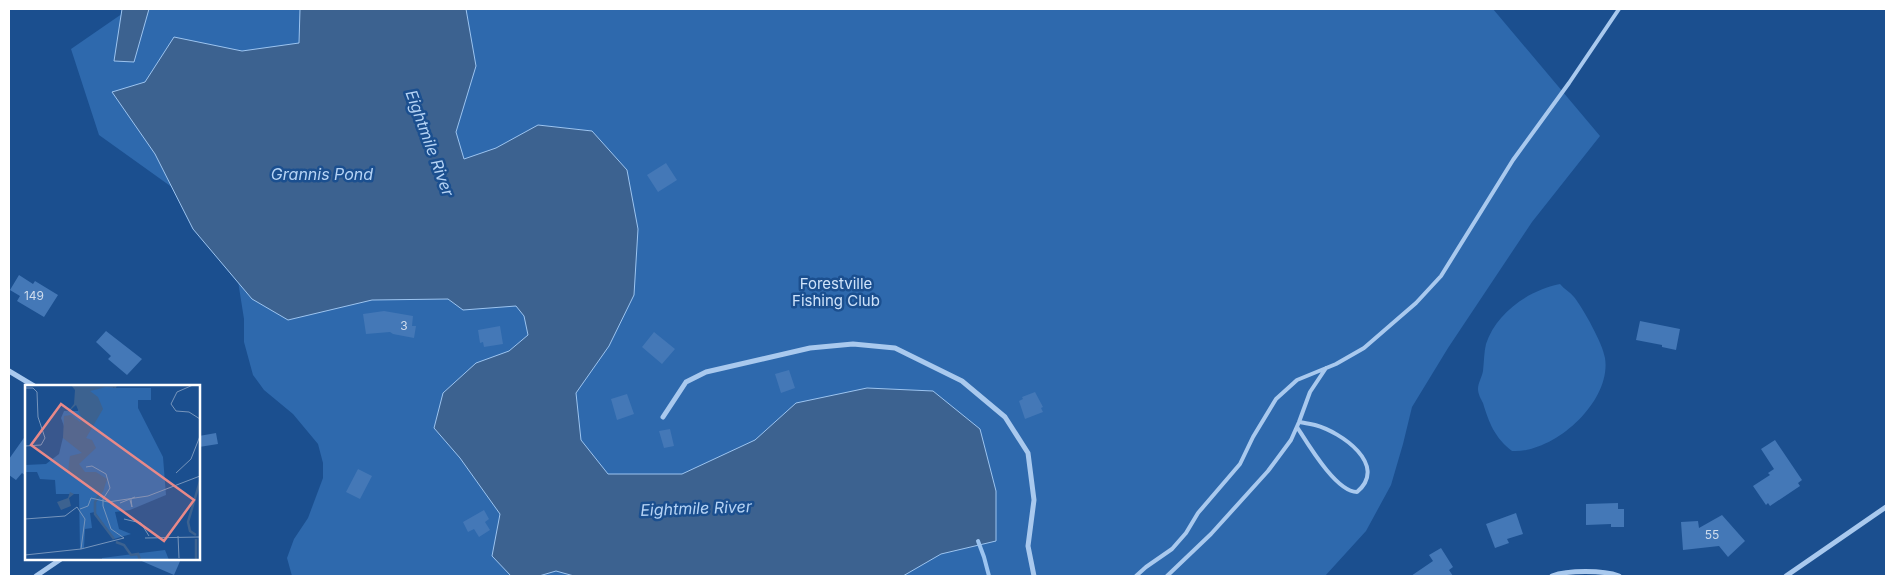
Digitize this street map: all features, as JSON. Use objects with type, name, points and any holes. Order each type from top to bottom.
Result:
[{"type":"street","points":[[663,417],[686,382],[706,372],[810,348],[853,344],[896,348],[962,381],[1006,417],[1028,453],[1034,500],[1028,546],[1034,576]]},
{"type":"street","points":[[9,370],[32,385]]},
{"type":"street","points":[[1786,576],[1886,507]]},
{"type":"street","points":[[36,576],[60,560]]},
{"type":"street","points":[[1552,576],[1561,572],[1610,572],[1619,576]]},
{"type":"lane","points":[[1136,576],[1172,549],[1186,533],[1198,513],[1240,464],[1253,436],[1276,399],[1297,380],[1327,368],[1364,348],[1416,303],[1441,276],[1513,160],[1569,83],[1619,9]]},
{"type":"lane","points":[[1167,576],[1211,534],[1268,471],[1290,440],[1300,422],[1310,392],[1327,368]]},
{"type":"lane","points":[[1297,427],[1313,452],[1335,479],[1351,492],[1358,492],[1365,486],[1369,474],[1367,462],[1353,447],[1333,432],[1316,425],[1300,422]]},
{"type":"green space","name":"Forestville Fishing Club","points":[[129,9],[1493,9],[1600,136],[1532,222],[1448,348],[1412,407],[1391,485],[1366,531],[1325,576],[292,576],[287,558],[294,539],[308,518],[323,478],[323,463],[318,444],[293,414],[264,390],[253,375],[244,342],[244,319],[238,281],[201,208],[99,135],[71,49]]},
{"type":"green space","points":[[1560,284],[1578,302],[1597,335],[1605,358],[1605,375],[1599,392],[1589,408],[1576,422],[1545,444],[1528,450],[1512,451],[1493,430],[1479,393],[1478,387],[1483,371],[1486,344],[1497,322],[1515,305],[1526,297]]},
{"type":"water","points":[[122,9],[149,9],[134,62],[114,61]]},
{"type":"water","name":"Grannis Pond","points":[[300,9],[466,9],[476,66],[456,132],[464,159],[496,148],[538,125],[592,131],[627,170],[638,229],[634,295],[609,346],[576,393],[581,440],[608,474],[682,474],[755,440],[796,403],[867,388],[933,391],[980,429],[996,491],[996,541],[941,554],[903,576],[574,576],[556,571],[539,576],[511,576],[492,556],[500,514],[460,458],[434,428],[443,393],[476,363],[509,351],[528,335],[524,316],[516,306],[463,310],[448,299],[372,300],[288,320],[252,299],[193,229],[155,154],[112,92],[145,82],[174,37],[242,51],[299,43]]},
{"type":"building","points":[[666,163],[677,180],[658,192],[647,175]]},
{"type":"building","points":[[19,275],[33,284],[35,281],[58,295],[44,317],[17,301],[20,296],[10,290]]},
{"type":"building","points":[[384,311],[413,316],[412,326],[416,326],[414,338],[390,332],[366,334],[363,314]]},
{"type":"building","points":[[1640,321],[1680,329],[1676,350],[1636,340]]},
{"type":"building","points":[[500,326],[503,344],[484,347],[483,342],[480,343],[478,330]]},
{"type":"building","points":[[106,331],[142,359],[127,375],[108,359],[111,356],[96,342]]},
{"type":"building","points":[[654,332],[675,349],[662,364],[642,347]]},
{"type":"building","points":[[789,370],[795,388],[781,393],[775,374]]},
{"type":"building","points":[[1035,392],[1043,407],[1041,408],[1043,412],[1025,419],[1019,401],[1023,399],[1022,397]]},
{"type":"building","points":[[627,394],[634,414],[617,420],[611,399]]},
{"type":"building","points":[[670,429],[674,446],[664,448],[659,431]]},
{"type":"building","points":[[216,433],[218,444],[200,447],[200,436]]},
{"type":"building","points":[[25,436],[25,475],[22,473],[16,480],[9,475],[9,459]]},
{"type":"building","points":[[1775,440],[1802,480],[1798,483],[1800,486],[1770,506],[1768,503],[1766,505],[1753,486],[1770,475],[1768,473],[1774,469],[1761,449]]},
{"type":"building","points":[[358,469],[372,476],[360,499],[346,492]]},
{"type":"building","points":[[1618,503],[1618,509],[1624,509],[1624,527],[1611,527],[1611,524],[1586,525],[1586,504]]},
{"type":"building","points":[[484,510],[489,519],[485,522],[490,530],[479,537],[474,529],[468,532],[463,522]]},
{"type":"building","points":[[1516,513],[1523,534],[1507,539],[1509,543],[1495,548],[1486,524]]},
{"type":"building","points":[[1722,515],[1745,541],[1728,557],[1719,546],[1683,550],[1681,522],[1698,521],[1699,528]]},
{"type":"building","points":[[1441,548],[1453,567],[1449,570],[1453,576],[1411,576],[1433,561],[1429,555]]},
{"type":"building","points":[[139,560],[181,560],[174,575]]},
{"type":"waterway","name":"Eightmile River","points":[[978,541],[989,576]]}]
